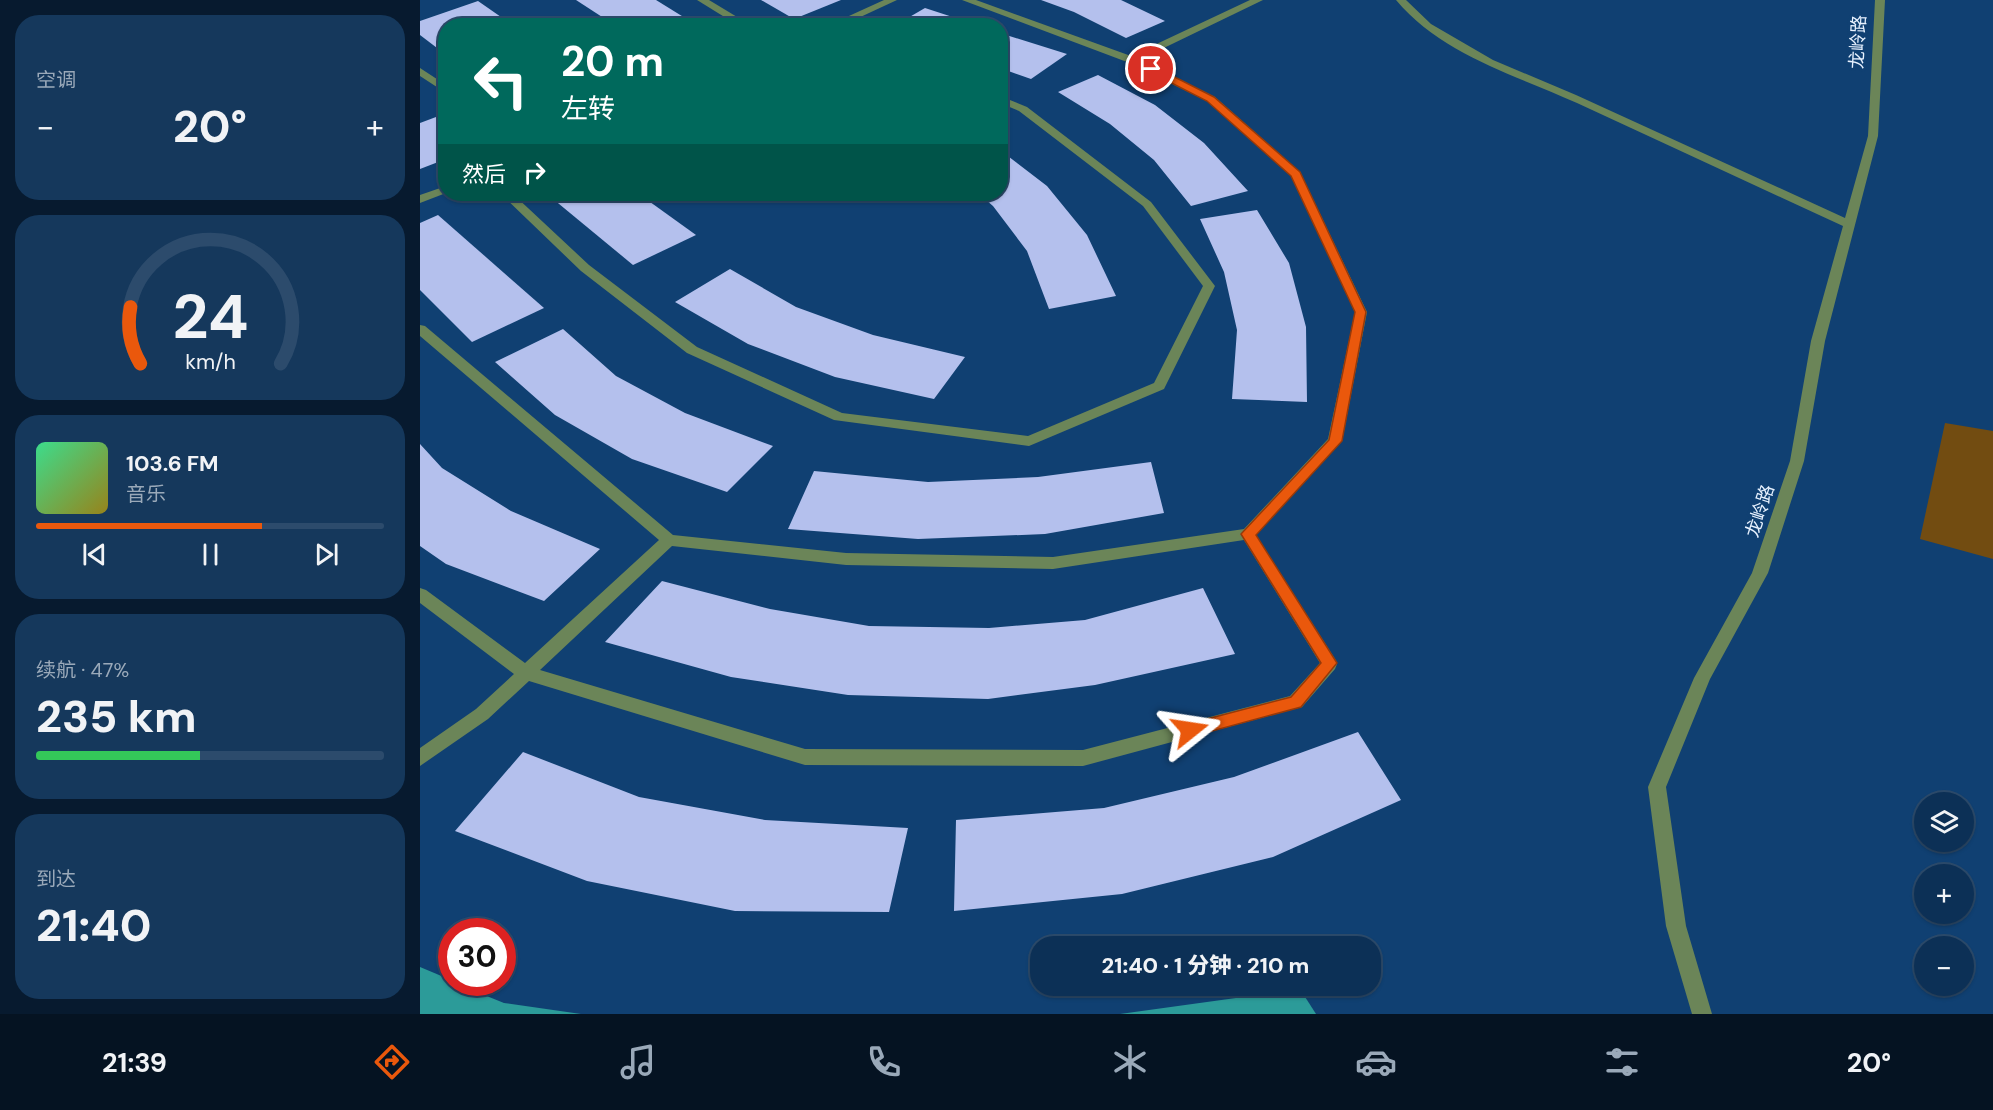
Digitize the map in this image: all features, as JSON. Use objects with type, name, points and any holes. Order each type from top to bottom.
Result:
[{"type":"street","points":[[702,0],[733,18]]},
{"type":"street","points":[[850,18],[892,0]]},
{"type":"street","points":[[420,329],[669,540],[846,559],[1053,563],[1248,534],[1335,441],[1360,312],[1296,174],[1211,99],[1131,60],[967,0]]},
{"type":"street","points":[[1131,60],[1258,0]]},
{"type":"street","points":[[1401,0],[1428,26],[1489,62],[1572,97],[1850,225]]},
{"type":"street","name":"龙岭路","points":[[1702,1014],[1676,926],[1657,787],[1702,678],[1760,573],[1797,461],[1818,341],[1873,136],[1880,0]]},
{"type":"street","points":[[420,71],[438,84]]},
{"type":"street","points":[[514,201],[585,268],[692,350],[839,417],[1029,441],[1159,386],[1209,286],[1147,204],[1023,109],[1008,102]]},
{"type":"street","points":[[420,199],[438,192]]},
{"type":"street","points":[[420,594],[526,673],[806,756],[1083,758],[1296,702],[1329,663],[1248,534]]},
{"type":"street","points":[[420,758],[482,714],[669,540]]},
{"type":"shaded area","points":[[1945,423],[1993,431],[1993,559],[1920,539]]},
{"type":"shaded area","points":[[420,967],[438,975],[438,996],[487,996],[504,1003],[581,1014],[420,1014]]},
{"type":"shaded area","points":[[1250,996],[1304,996],[1316,1014],[1120,1014]]},
{"type":"building","points":[[576,0],[656,0],[685,18],[604,18]]},
{"type":"building","points":[[761,0],[841,0],[796,18],[792,18]]},
{"type":"building","points":[[1041,0],[1121,0],[1165,21],[1126,38],[1074,12]]},
{"type":"building","points":[[478,1],[502,18],[438,18],[438,49],[420,35],[420,21]]},
{"type":"building","points":[[925,8],[956,18],[908,18]]},
{"type":"building","points":[[1008,36],[1067,54],[1031,79],[1008,71]]},
{"type":"building","points":[[1098,75],[1155,105],[1204,143],[1248,191],[1191,206],[1154,160],[1110,124],[1058,92]]},
{"type":"building","points":[[436,117],[438,119],[438,162],[420,169],[420,123]]},
{"type":"building","points":[[1008,156],[1047,186],[1087,235],[1116,296],[1049,309],[1027,251],[987,201],[1008,201]]},
{"type":"building","points":[[555,201],[649,201],[696,235],[633,265]]},
{"type":"building","points":[[1257,210],[1289,263],[1306,327],[1307,402],[1232,399],[1237,330],[1224,272],[1200,219]]},
{"type":"building","points":[[438,215],[544,308],[472,342],[420,290],[420,223]]},
{"type":"building","points":[[730,269],[796,307],[873,335],[965,357],[934,399],[835,377],[748,344],[675,302]]},
{"type":"building","points":[[563,329],[616,376],[685,413],[773,446],[727,492],[632,459],[555,415],[495,362]]},
{"type":"building","points":[[420,444],[442,468],[511,511],[600,549],[544,601],[446,564],[420,546]]},
{"type":"building","points":[[1151,462],[1164,513],[1045,534],[918,539],[788,529],[814,471],[928,482],[1038,477]]},
{"type":"building","points":[[662,581],[770,609],[869,626],[989,628],[1085,620],[1203,588],[1235,654],[1095,685],[988,699],[848,695],[731,677],[605,642]]},
{"type":"building","points":[[1358,732],[1401,800],[1273,857],[1122,894],[954,911],[956,820],[1104,808],[1234,777]]},
{"type":"building","points":[[523,752],[639,797],[765,820],[908,828],[889,912],[735,911],[587,881],[455,831]]},
{"type":"route","points":[[1151,69],[1211,99],[1296,174],[1360,312],[1335,441],[1248,534],[1329,663],[1296,702],[1190,730]]}]
